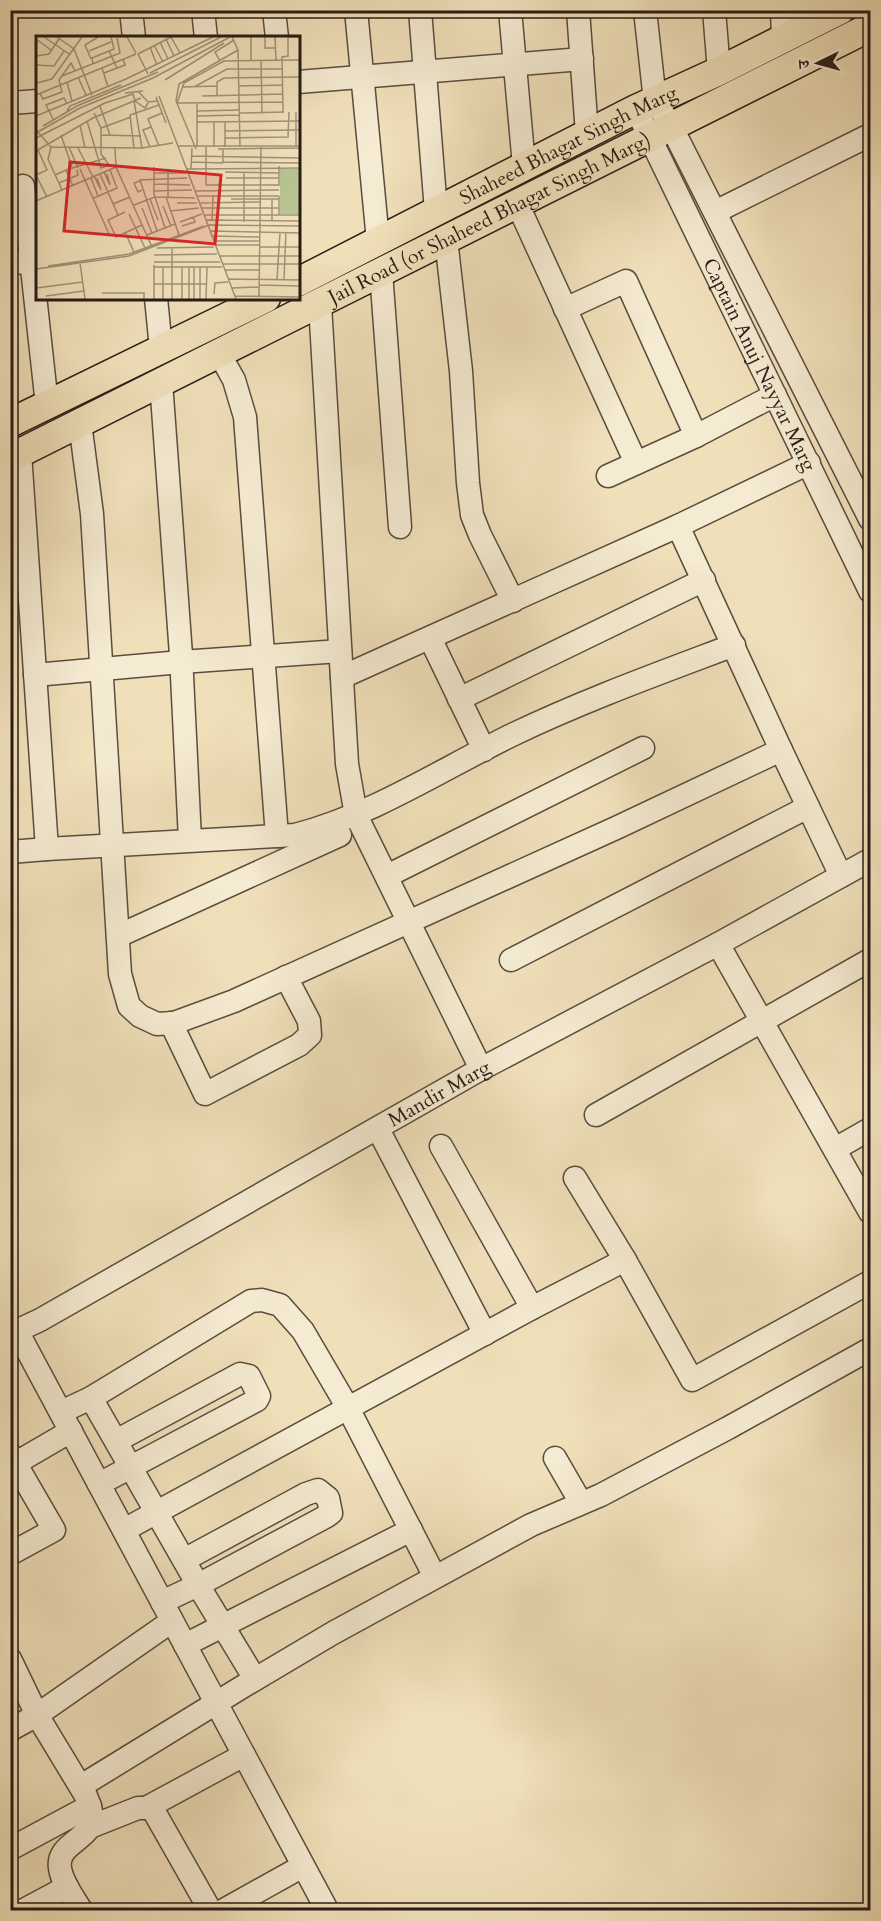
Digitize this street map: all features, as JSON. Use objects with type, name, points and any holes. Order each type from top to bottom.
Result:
[{"type":"main road","name":"Shaheed Bhagat Singh Marg","points":[[300,281],[587,134],[719,71],[782,24],[840,10]]},
{"type":"main road","name":"Jail Road (or Shaheed Bhagat Singh Marg)","points":[[15,456],[870,27]]},
{"type":"main road","points":[[10,423],[161,350],[233,306],[258,300]]},
{"type":"street","points":[[131,10],[134,36]]},
{"type":"street","points":[[203,10],[206,36]]},
{"type":"street","points":[[274,10],[277,36]]},
{"type":"street","points":[[356,10],[378,241]]},
{"type":"street","points":[[420,10],[436,211]]},
{"type":"street","points":[[510,10],[524,166]]},
{"type":"street","points":[[578,10],[587,134]]},
{"type":"street","points":[[645,10],[645,105]]},
{"type":"street","points":[[714,10],[719,71]]},
{"type":"street","points":[[300,82],[582,59]]},
{"type":"street","points":[[10,103],[36,101]]},
{"type":"street","name":"Captain Anuj Nayyar Marg","points":[[645,105],[660,132],[775,395],[870,591]]},
{"type":"street","name":"Captain Anuj Nayyar Marg","points":[[660,132],[715,212],[870,519]]},
{"type":"street","points":[[715,212],[870,135]]},
{"type":"street","points":[[24,186],[21,263],[47,405]]},
{"type":"street","points":[[517,203],[636,463]]},
{"type":"street","points":[[446,239],[458,347],[472,515],[513,601]]},
{"type":"street","points":[[381,272],[400,526]]},
{"type":"street","points":[[566,309],[626,281],[696,436]]},
{"type":"street","points":[[156,300],[161,350]]},
{"type":"street","points":[[320,304],[347,764],[356,815],[481,1069]]},
{"type":"street","points":[[219,353],[234,380],[244,417],[277,836]]},
{"type":"street","points":[[161,382],[181,662],[189,840]]},
{"type":"street","points":[[608,476],[696,436],[775,395]]},
{"type":"street","points":[[80,423],[92,514],[120,974],[129,1006],[140,1016],[157,1024],[171,1023],[234,1001],[616,828],[781,750]]},
{"type":"street","points":[[15,456],[35,675],[47,849]]},
{"type":"street","points":[[342,677],[678,526],[809,463]]},
{"type":"street","points":[[678,526],[841,876]]},
{"type":"street","points":[[459,699],[704,580]]},
{"type":"street","points":[[430,638],[484,750]]},
{"type":"street","points":[[10,852],[189,840],[295,836],[324,828],[356,815],[515,734],[616,691],[734,645]]},
{"type":"street","points":[[35,675],[340,651]]},
{"type":"street","points":[[387,876],[643,748]]},
{"type":"street","points":[[511,960],[808,807]]},
{"type":"street","points":[[118,936],[344,833],[356,815]]},
{"type":"street","name":"Mandir Marg","points":[[14,1333],[481,1069],[718,945],[870,860]]},
{"type":"street","points":[[718,945],[870,1212]]},
{"type":"street","points":[[596,1115],[870,960]]},
{"type":"street","points":[[171,1023],[205,1094],[299,1045],[310,1035],[309,1021],[286,977]]},
{"type":"street","points":[[378,1128],[485,1334]]},
{"type":"street","points":[[835,1149],[870,1129]]},
{"type":"street","points":[[441,1146],[532,1308]]},
{"type":"street","points":[[575,1178],[625,1260],[692,1380],[870,1282]]},
{"type":"street","points":[[124,1530],[532,1308],[625,1260]]},
{"type":"street","points":[[10,1554],[54,1530],[13,1459],[66,1422],[91,1398],[251,1301],[262,1300],[280,1305],[303,1331],[348,1408],[435,1577]]},
{"type":"street","points":[[14,1333],[66,1422],[327,1911]]},
{"type":"street","points":[[10,1849],[87,1806],[217,1703],[255,1679],[531,1525],[581,1503],[728,1428],[870,1349]]},
{"type":"street","points":[[99,1484],[257,1400],[259,1396],[249,1376],[240,1374],[116,1441]]},
{"type":"street","points":[[91,1398],[198,1585],[255,1679]]},
{"type":"street","points":[[555,1458],[581,1503]]},
{"type":"street","points":[[10,1730],[37,1714],[198,1585],[332,1513],[328,1498],[318,1490],[306,1494],[184,1560]]},
{"type":"street","points":[[185,1645],[411,1530]]},
{"type":"street","points":[[10,1659],[87,1806]]},
{"type":"street","points":[[87,1806],[148,1807],[244,1755]]},
{"type":"street","points":[[81,1911],[59,1867],[62,1854],[87,1806]]},
{"type":"street","points":[[148,1807],[156,1813],[210,1911]]},
{"type":"street","points":[[224,1911],[303,1866]]},
{"type":"street","points":[[24,1911],[68,1887]]}]
